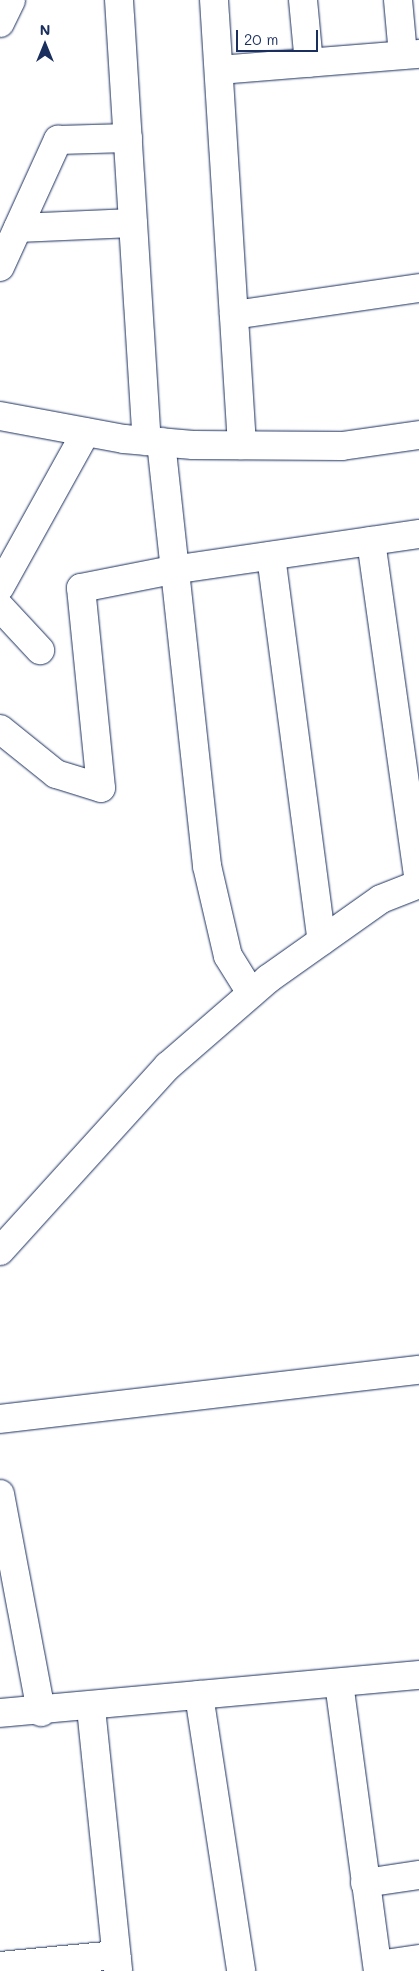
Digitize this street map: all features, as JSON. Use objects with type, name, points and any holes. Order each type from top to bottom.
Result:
[{"type":"street","points":[[0,23],[11,0]]},
{"type":"street","points":[[119,0],[133,224],[154,442],[172,570],[207,866],[228,956],[251,993]]},
{"type":"street","points":[[214,0],[242,445]]},
{"type":"street","points":[[303,0],[309,63]]},
{"type":"street","points":[[219,70],[411,55],[398,0]]},
{"type":"street","points":[[0,267],[58,140],[128,138]]},
{"type":"street","points":[[18,228],[133,224]]},
{"type":"street","points":[[234,316],[419,288]]},
{"type":"street","points":[[2,422],[154,442],[242,445],[342,446],[419,435]]},
{"type":"street","points":[[0,587],[86,432]]},
{"type":"street","points":[[0,729],[56,774],[101,788],[81,588],[172,570],[419,534]]},
{"type":"street","points":[[0,1251],[168,1066],[251,993],[381,899],[419,883],[371,541]]},
{"type":"street","points":[[271,556],[322,941]]},
{"type":"street","points":[[0,607],[40,650]]},
{"type":"street","points":[[0,1419],[419,1370]]},
{"type":"street","points":[[0,1494],[41,1712]]},
{"type":"street","points":[[0,1713],[91,1708],[199,1695],[419,1675]]},
{"type":"street","points":[[339,1683],[378,1968],[419,1958]]},
{"type":"street","points":[[199,1695],[241,1971]]},
{"type":"street","points":[[0,1966],[117,1963],[91,1708]]},
{"type":"street","points":[[365,1884],[419,1875]]}]
